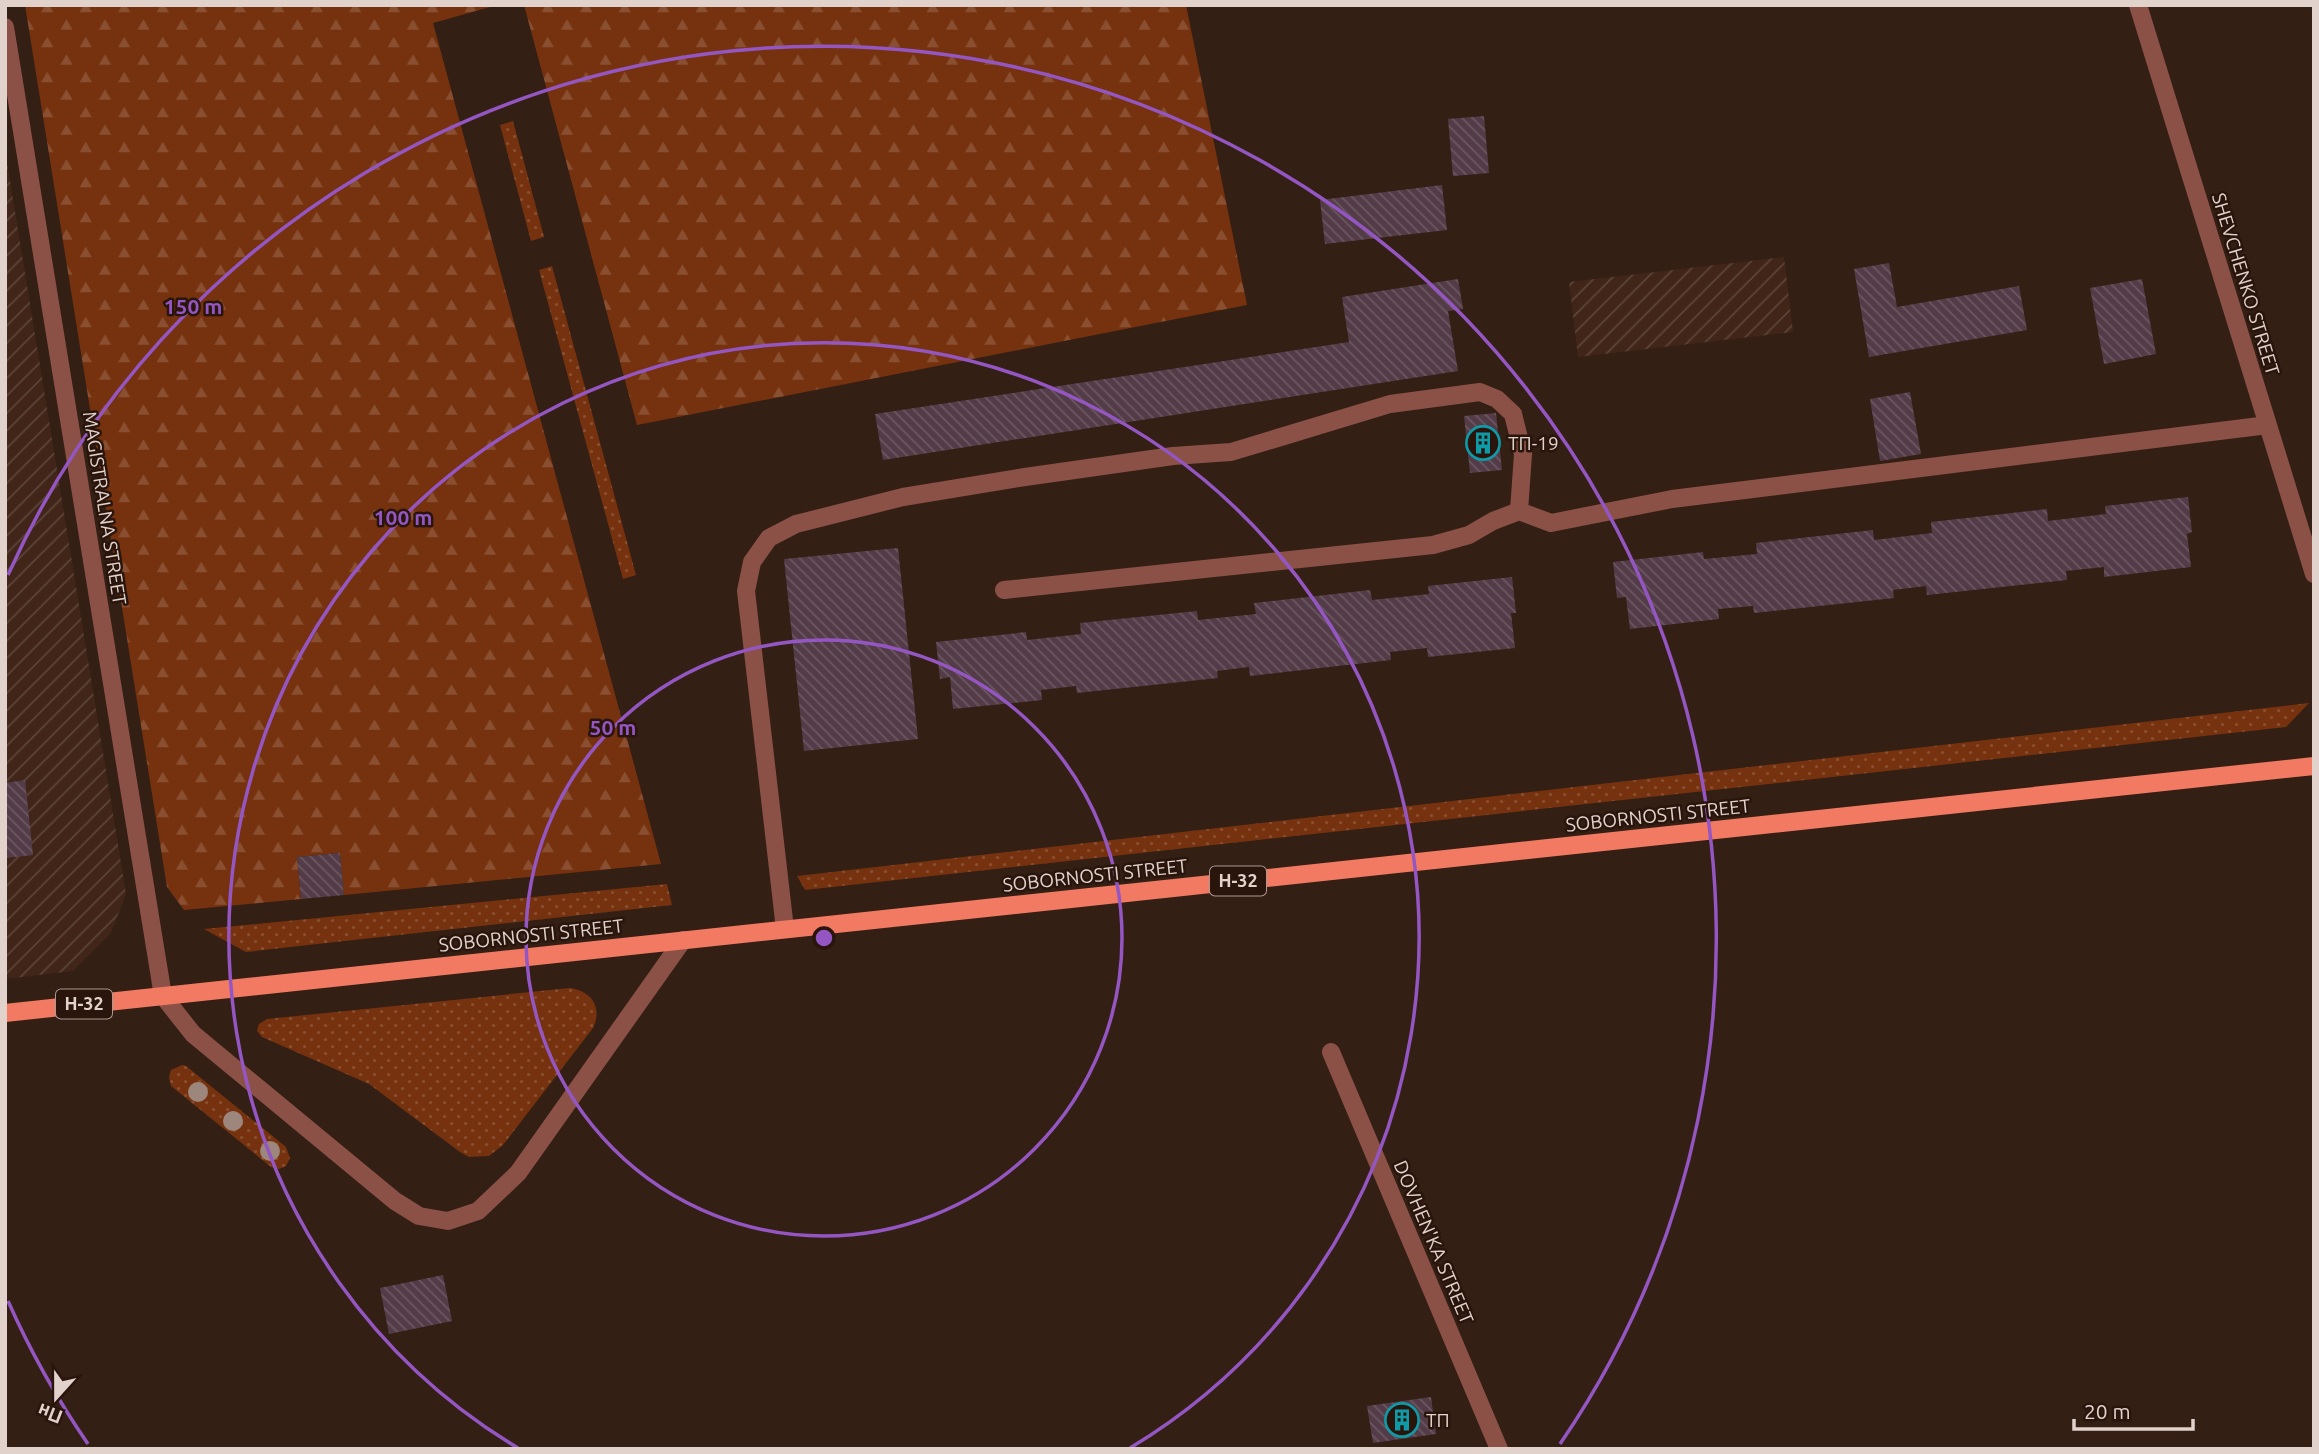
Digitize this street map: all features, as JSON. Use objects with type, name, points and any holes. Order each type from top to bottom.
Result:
[{"type":"main road","name":"SOBORNOSTI STREET","points":[[5,1013],[2314,766]]},
{"type":"street","name":"SHEVCHENKO STREET","points":[[2138,5],[2314,574]]},
{"type":"street","name":"MAGISTRALNA STREET","points":[[5,27],[163,996]]},
{"type":"street","points":[[785,929],[746,591],[752,562],[769,538],[796,524],[903,497],[1160,458],[1231,452],[1390,404],[1480,392],[1497,399],[1513,414],[1523,454],[1519,511]]},
{"type":"street","points":[[1004,590],[1433,545],[1469,535],[1493,521],[1519,511],[1551,523],[1672,499],[2268,425]]},
{"type":"street","points":[[163,996],[193,1034],[396,1201],[419,1216],[448,1221],[478,1210],[518,1172],[683,940]]},
{"type":"street","name":"DOVHEN'KA STREET","points":[[1331,1052],[1499,1449]]},
{"type":"shaded area","points":[[5,150],[126,894],[111,933],[73,971],[5,979]]},
{"type":"shaded area","points":[[1784,257],[1793,332],[1578,357],[1569,282]]},
{"type":"green space","points":[[25,5],[497,5],[433,23],[661,864],[344,895],[340,853],[297,857],[301,899],[184,910],[167,887]]},
{"type":"green space","points":[[524,5],[1186,5],[1247,305],[637,425]]},
{"type":"green space","points":[[513,121],[544,237],[531,241],[500,125]]},
{"type":"green space","points":[[552,266],[636,575],[623,579],[539,270]]},
{"type":"green space","points":[[2309,703],[2286,727],[805,890],[797,876]]},
{"type":"green space","points":[[667,884],[672,905],[246,952],[204,929]]},
{"type":"green space","points":[[570,988],[584,993],[593,1001],[597,1013],[593,1028],[503,1145],[489,1156],[469,1157],[369,1084],[262,1037],[257,1031],[259,1024],[267,1019]]},
{"type":"green space","points":[[182,1065],[286,1147],[290,1158],[286,1166],[279,1169],[271,1167],[171,1086],[171,1070]]},
{"type":"building","points":[[1484,116],[1489,173],[1453,176],[1448,119]]},
{"type":"building","points":[[1442,185],[1447,230],[1325,244],[1320,200]]},
{"type":"building","points":[[1889,263],[1897,307],[2019,286],[2027,330],[1869,357],[1854,269]]},
{"type":"building","points":[[1458,279],[1463,309],[1448,311],[1458,371],[883,460],[875,414],[1349,342],[1342,297]]},
{"type":"building","points":[[2142,279],[2156,354],[2104,364],[2090,288]]},
{"type":"building","points":[[1910,392],[1921,454],[1880,461],[1870,399]]},
{"type":"building","name":"ТП-19","points":[[1496,413],[1502,470],[1470,473],[1464,416]]},
{"type":"building","points":[[2188,497],[2192,532],[2187,534],[2191,567],[2104,577],[2104,567],[2066,571],[2067,580],[1927,595],[1926,586],[1893,590],[1894,598],[1754,613],[1753,606],[1718,609],[1719,619],[1630,629],[1626,597],[1617,598],[1613,562],[1703,552],[1704,559],[1757,554],[1756,543],[1873,530],[1874,540],[1932,533],[1931,522],[2047,509],[2048,521],[2106,514],[2105,506]]},
{"type":"building","points":[[898,548],[918,739],[804,751],[784,559]]},
{"type":"building","points":[[1512,577],[1516,613],[1511,613],[1515,648],[1428,657],[1427,648],[1390,652],[1391,660],[1250,676],[1249,667],[1217,671],[1218,678],[1077,693],[1076,686],[1041,690],[1042,700],[953,709],[950,677],[940,679],[936,642],[1026,632],[1027,640],[1081,634],[1080,623],[1197,611],[1198,620],[1256,614],[1254,603],[1370,590],[1372,600],[1429,594],[1428,586]]},
{"type":"building","points":[[25,780],[33,855],[5,858],[5,783]]},
{"type":"building","points":[[340,853],[344,895],[301,899],[297,857]]},
{"type":"building","points":[[443,1275],[452,1321],[389,1334],[380,1288]]},
{"type":"building","name":"ТП","points":[[1431,1397],[1436,1434],[1373,1443],[1367,1406]]},
{"type":"place","name":"ТП-19","points":[[1483,443]]},
{"type":"place","name":"ТП","points":[[1402,1420]]}]
